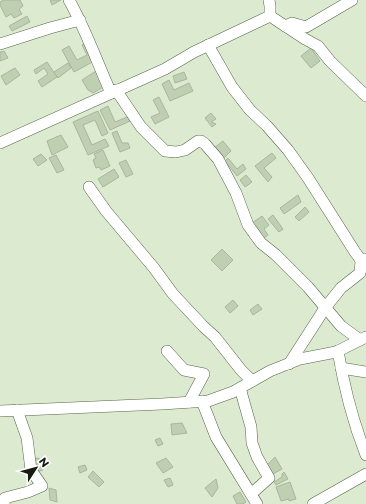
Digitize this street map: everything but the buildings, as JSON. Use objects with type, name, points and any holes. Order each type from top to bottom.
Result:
[{"type":"street","points":[[69,0],[114,92],[141,127],[165,151],[176,152],[185,150],[198,141],[205,144],[218,159],[236,193],[248,225],[261,243],[276,255],[308,287],[342,326],[363,338]]},
{"type":"street","points":[[269,0],[270,16]]},
{"type":"street","points":[[284,26],[292,23],[306,27],[352,0]]},
{"type":"street","points":[[270,16],[318,46],[330,61],[366,96]]},
{"type":"street","points":[[0,143],[165,69],[208,45],[270,16]]},
{"type":"street","points":[[0,44],[80,20]]},
{"type":"street","points":[[208,45],[232,87],[250,110],[267,126],[288,150],[364,262],[360,273],[341,288],[325,308],[289,364]]},
{"type":"street","points":[[89,187],[106,211],[154,268],[173,294],[214,337],[252,381]]},
{"type":"street","points":[[0,411],[208,401],[240,388],[270,371],[300,359],[338,351],[363,338]]},
{"type":"street","points":[[167,351],[184,370],[204,374],[189,402]]},
{"type":"street","points":[[338,351],[357,432],[366,455]]},
{"type":"street","points":[[341,368],[366,372]]},
{"type":"street","points":[[240,388],[251,426],[252,443],[257,457],[269,478],[251,494]]},
{"type":"street","points":[[202,401],[216,437],[257,504]]},
{"type":"street","points":[[4,504],[6,498],[28,492],[42,486],[31,470],[26,438],[16,410]]},
{"type":"street","points":[[314,504],[366,474]]}]
